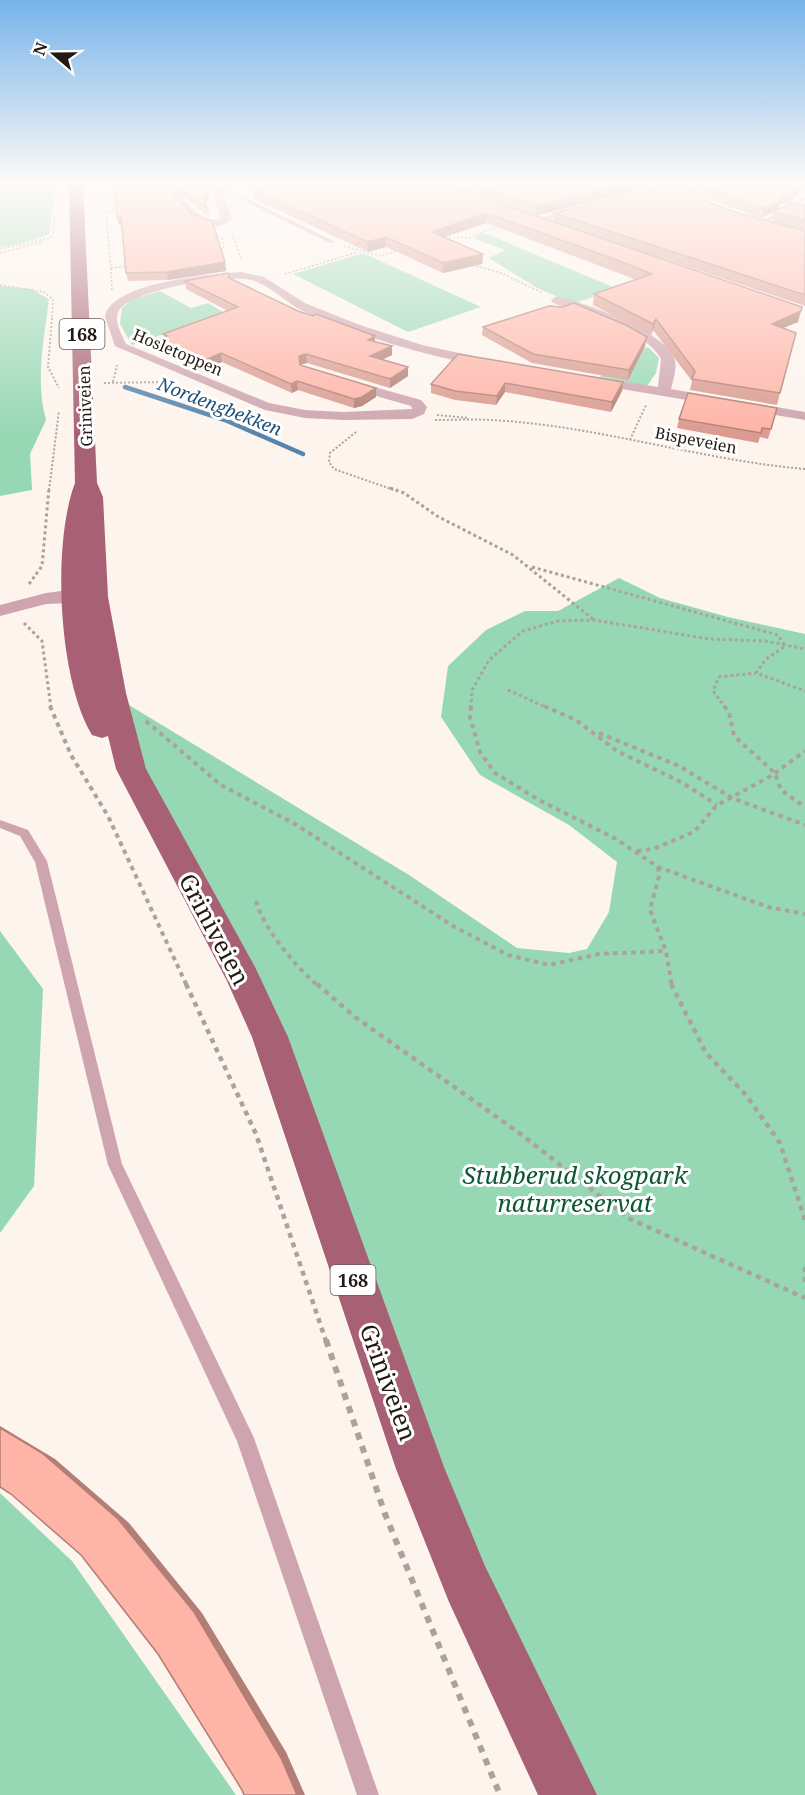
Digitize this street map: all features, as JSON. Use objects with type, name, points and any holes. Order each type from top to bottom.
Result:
[{"type":"main road","name":"Griniveien","points":[[79,269],[86,483],[80,499],[82,666],[93,708],[106,738],[131,769],[243,977],[270,1037],[420,1469],[467,1584],[568,1795]]},
{"type":"main road","name":"Griniveien","points":[[81,600],[112,693],[131,769]]},
{"type":"street","name":"Hosletoppen","points":[[412,415],[305,414],[265,406],[121,346],[111,319],[113,309],[122,301],[150,291],[225,276],[244,276],[265,283],[306,309],[396,343],[497,365]]},
{"type":"street","points":[[557,300],[627,328],[666,355],[669,365],[657,391]]},
{"type":"street","points":[[328,377],[417,403],[420,407],[419,411],[412,415]]},
{"type":"street","points":[[573,378],[805,416]]},
{"type":"street","points":[[0,612],[52,608],[81,600]]},
{"type":"lane","points":[[0,824],[24,832],[41,861],[116,1165],[245,1438],[368,1795]]},
{"type":"path","points":[[244,276],[245,269]]},
{"type":"path","points":[[287,274],[304,269]]},
{"type":"path","points":[[480,269],[501,273],[557,300]]},
{"type":"path","points":[[0,285],[44,292],[53,299],[48,367],[59,388],[59,394]]},
{"type":"path","points":[[113,382],[117,365]]},
{"type":"path","points":[[630,440],[657,391]]},
{"type":"path","points":[[25,587],[42,566],[43,532],[59,407]]},
{"type":"path","points":[[412,415],[475,418]]},
{"type":"path","points":[[356,430],[356,434],[340,443],[330,453],[328,462],[334,469],[404,492],[437,516],[529,566],[572,580],[778,635],[785,646]]},
{"type":"path","name":"Bispeveien","points":[[583,432],[759,465],[805,470]]},
{"type":"path","points":[[529,566],[594,620]]},
{"type":"path","points":[[805,649],[765,641],[709,639],[594,620],[558,621],[523,631],[489,660],[472,690],[470,717],[480,752],[495,773],[642,855],[658,867],[768,908],[805,914]]},
{"type":"path","points":[[20,621],[30,626],[42,640],[51,710],[71,755],[108,816],[256,1134],[385,1514],[500,1795]]},
{"type":"path","points":[[756,673],[765,660],[785,646]]},
{"type":"path","points":[[805,691],[756,673],[719,677],[713,691],[729,712],[734,736],[775,773],[781,790],[805,807]]},
{"type":"path","points":[[508,690],[576,720],[593,730],[679,766],[732,798],[805,825]]},
{"type":"path","points":[[112,693],[126,709],[162,733],[221,784],[295,824],[443,920],[508,955],[549,965],[599,954],[666,951]]},
{"type":"path","points":[[593,730],[617,751],[683,783],[717,805]]},
{"type":"path","points":[[633,852],[653,849],[693,832],[717,805],[775,773],[805,751]]},
{"type":"path","points":[[658,867],[659,876],[650,910],[666,951],[672,988],[706,1053],[747,1095],[780,1143],[805,1220]]},
{"type":"path","points":[[256,901],[260,916],[308,977],[331,997],[355,1017],[518,1132],[628,1218],[805,1298]]},
{"type":"path","points":[[805,1267],[805,1282]]},
{"type":"green space","points":[[310,269],[397,269],[481,307],[408,332],[293,274]]},
{"type":"green space","points":[[506,269],[570,269],[618,289],[574,303],[539,289]]},
{"type":"green space","points":[[0,286],[31,289],[49,299],[41,375],[46,420],[30,454],[32,490],[0,496]]},
{"type":"green space","points":[[160,291],[191,308],[208,303],[225,313],[132,345],[120,324],[122,308],[133,299]]},
{"type":"green space","points":[[648,347],[659,358],[656,373],[647,386],[600,377],[610,361]]},
{"type":"green space","name":"Stubberud skogpark naturreservat","points":[[619,578],[660,598],[728,617],[805,634],[805,1795],[584,1795],[117,717],[129,705],[409,875],[517,948],[569,953],[587,949],[609,912],[617,862],[569,825],[480,775],[441,717],[448,666],[486,630],[525,611],[558,611]]},
{"type":"green space","points":[[0,931],[43,989],[34,1186],[0,1233]]},
{"type":"green space","points":[[0,1493],[72,1561],[236,1795],[0,1795]]},
{"type":"building","points":[[126,269],[186,269],[167,272],[126,273]]},
{"type":"building","points":[[639,269],[690,269],[802,307],[801,311],[772,324],[796,333],[780,393],[692,379],[695,371],[656,319],[653,324],[594,294],[652,274]]},
{"type":"building","points":[[725,269],[805,269],[805,295]]},
{"type":"building","points":[[228,273],[229,278],[298,311],[313,316],[316,314],[375,336],[368,340],[392,346],[370,356],[408,367],[390,379],[306,354],[299,356],[300,365],[376,388],[354,399],[297,381],[291,384],[221,353],[206,360],[197,356],[191,359],[153,341],[167,336],[163,334],[238,307],[185,281]]},
{"type":"building","points":[[574,303],[628,326],[647,337],[629,370],[533,354],[483,327],[549,306],[563,307]]},
{"type":"building","points":[[458,354],[623,382],[612,402],[505,383],[497,396],[455,391],[431,384]]},
{"type":"building","points":[[688,393],[777,408],[771,429],[762,428],[761,433],[679,419]]},
{"type":"building","points":[[0,1428],[42,1453],[118,1519],[194,1612],[281,1758],[297,1795],[244,1795],[158,1654],[81,1555],[0,1487]]},
{"type":"waterway","name":"Nordengbekken","points":[[125,387],[225,420],[303,454]]}]
